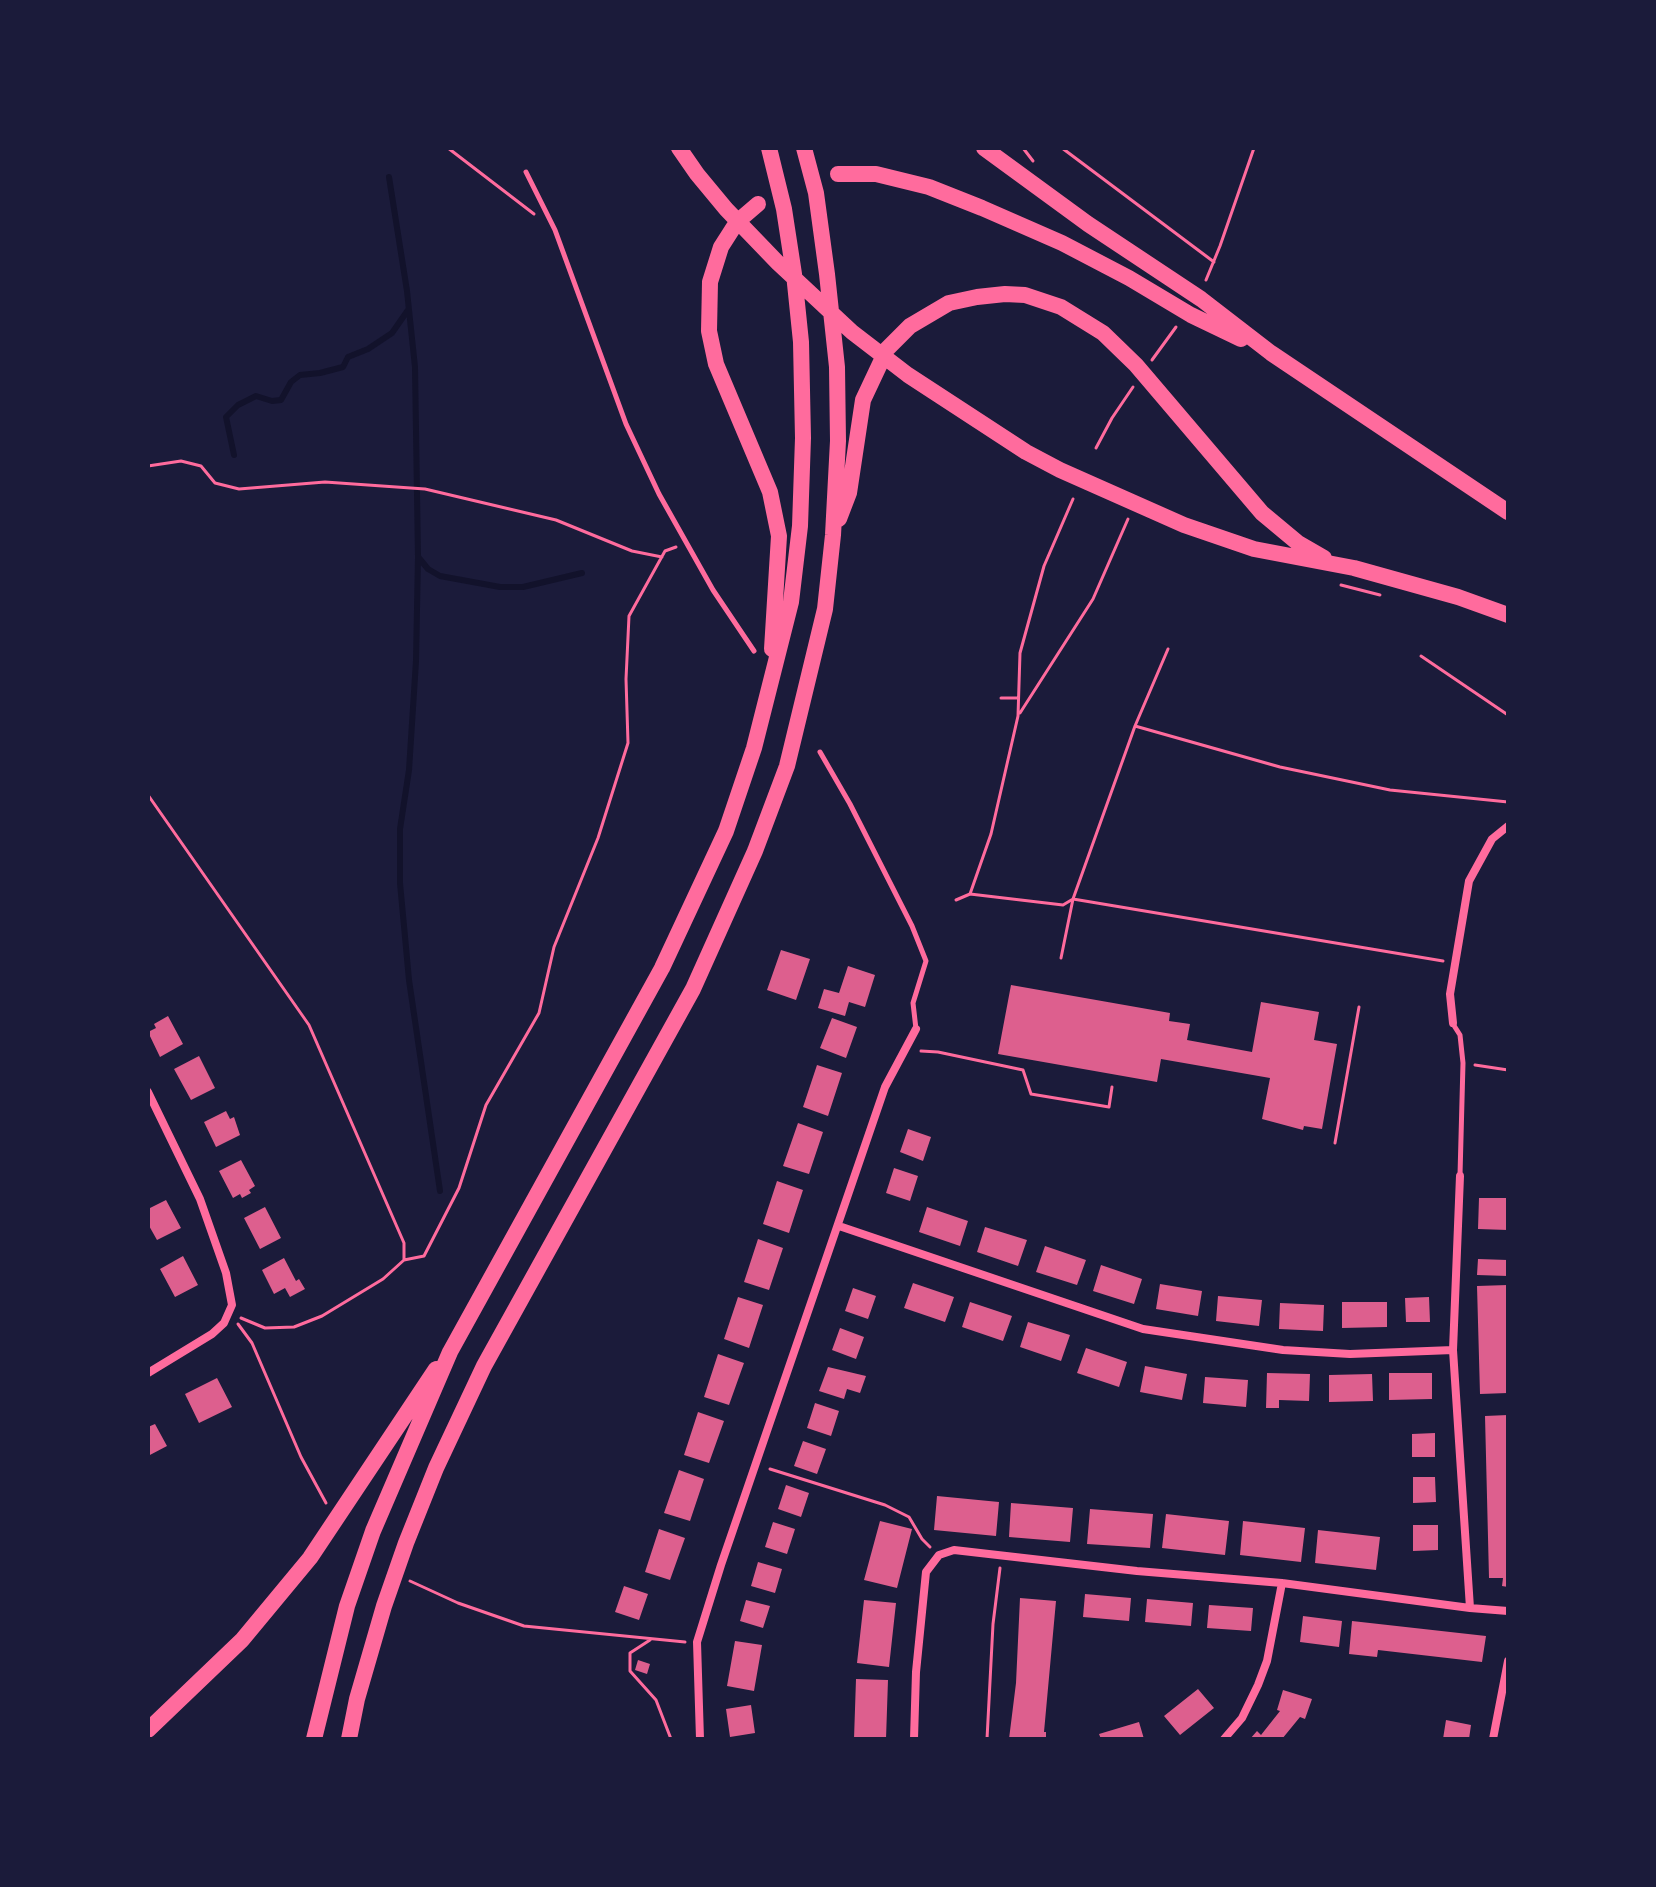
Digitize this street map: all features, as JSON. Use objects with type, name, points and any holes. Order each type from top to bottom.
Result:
[{"type":"highway","points":[[679,148],[697,174],[778,263],[852,332],[908,375],[1026,452],[1184,525],[1254,549],[1336,565],[1458,597],[1508,615]]},
{"type":"highway","points":[[314,1739],[347,1606],[373,1531],[450,1352],[662,968],[726,831],[754,748],[791,602],[800,526],[803,438],[801,342],[794,274],[784,209],[769,148]]},
{"type":"highway","points":[[349,1739],[357,1699],[384,1606],[436,1468],[484,1366],[693,989],[755,851],[787,766],[825,609],[838,441],[837,367],[816,193],[804,148]]},
{"type":"highway","points":[[984,148],[1088,224],[1201,299],[1271,353],[1508,512]]},
{"type":"highway","points":[[838,174],[876,174],[902,180],[982,208],[1062,243],[1191,315],[1271,353]]},
{"type":"highway","points":[[758,204],[737,222],[721,247],[710,282],[709,331],[716,364],[770,492],[779,536],[769,694]]},
{"type":"highway","points":[[833,535],[849,493],[863,400],[887,349],[910,326],[949,303],[1005,294],[1025,295],[1061,307],[1103,333],[1130,359],[1262,513],[1298,543],[1336,565]]},
{"type":"highway","points":[[148,1730],[242,1640],[310,1558],[426,1382],[450,1352]]},
{"type":"street","points":[[1453,1023],[1450,994],[1469,881],[1492,839],[1508,826]]},
{"type":"street","points":[[700,1739],[697,1642],[885,1087],[916,1029]]},
{"type":"street","points":[[148,1092],[200,1199],[230,1290],[230,1314],[212,1334],[148,1373]]},
{"type":"street","points":[[1460,1176],[1453,1350],[1470,1608]]},
{"type":"street","points":[[839,1226],[1143,1329],[1283,1350],[1350,1354],[1453,1350]]},
{"type":"street","points":[[914,1739],[926,1572],[939,1555],[954,1550],[1137,1571],[1282,1583],[1508,1611]]},
{"type":"street","points":[[1224,1739],[1242,1718],[1267,1661],[1282,1583]]},
{"type":"street","points":[[1493,1739],[1508,1661]]},
{"type":"lane","points":[[526,172],[555,230],[626,424],[713,590],[754,651]]},
{"type":"lane","points":[[820,752],[864,831],[912,926],[926,961],[913,1003],[916,1029]]},
{"type":"lane","points":[[1453,1023],[1460,1035],[1463,1063],[1460,1176]]},
{"type":"path","points":[[448,148],[555,230]]},
{"type":"path","points":[[1062,148],[1214,262]]},
{"type":"path","points":[[1205,281],[1254,148]]},
{"type":"path","points":[[1151,362],[1178,324]]},
{"type":"path","points":[[1096,448],[1135,384]]},
{"type":"path","points":[[148,466],[181,461],[201,466],[215,483],[239,489],[325,482],[425,489],[556,520],[632,551],[662,557]]},
{"type":"path","points":[[970,894],[991,834],[1018,716],[1020,653],[1044,566],[1073,499]]},
{"type":"path","points":[[1018,716],[1093,599],[1128,519]]},
{"type":"path","points":[[230,1314],[265,1328],[294,1327],[322,1316],[383,1279],[404,1260],[424,1256],[459,1188],[486,1105],[539,1013],[554,947],[598,838],[628,743],[626,679],[629,616],[665,551],[686,542]]},
{"type":"path","points":[[1061,958],[1073,899],[1135,726],[1168,649]]},
{"type":"path","points":[[1421,656],[1508,715]]},
{"type":"path","points":[[1001,698],[1018,698]]},
{"type":"path","points":[[1135,726],[1280,767],[1390,790],[1508,802]]},
{"type":"path","points":[[148,795],[309,1025],[404,1243],[404,1260]]},
{"type":"path","points":[[956,900],[970,894],[1063,905],[1073,899],[1456,963]]},
{"type":"path","points":[[1335,1143],[1359,1007]]},
{"type":"path","points":[[905,1050],[938,1052],[1023,1070],[1031,1094],[1109,1107],[1112,1087]]},
{"type":"path","points":[[1463,1063],[1508,1070]]},
{"type":"path","points":[[230,1314],[252,1343],[301,1457]]},
{"type":"path","points":[[756,1464],[885,1505],[909,1517],[922,1539],[939,1555]]},
{"type":"path","points":[[987,1739],[993,1624],[1001,1556]]},
{"type":"path","points":[[458,1603],[524,1626],[697,1642]]},
{"type":"path","points":[[650,1640],[630,1653],[630,1671],[656,1700],[671,1739]]},
{"type":"building","points":[[781,950],[810,959],[796,1000],[767,990]]},
{"type":"building","points":[[848,966],[875,975],[865,1007],[849,1002],[845,1016],[818,1008],[824,989],[839,993]]},
{"type":"building","points":[[1011,985],[1170,1013],[1169,1021],[1190,1024],[1187,1040],[1252,1052],[1261,1002],[1319,1012],[1314,1040],[1337,1044],[1322,1129],[1304,1126],[1303,1130],[1262,1119],[1270,1078],[1161,1059],[1157,1082],[998,1054]]},
{"type":"building","points":[[168,1016],[183,1044],[160,1057],[148,1032],[156,1028],[154,1024]]},
{"type":"building","points":[[832,1018],[857,1027],[846,1058],[820,1048]]},
{"type":"building","points":[[199,1056],[215,1088],[191,1100],[174,1069]]},
{"type":"building","points":[[817,1065],[842,1073],[828,1116],[803,1107]]},
{"type":"building","points":[[226,1111],[230,1119],[234,1117],[240,1135],[216,1147],[204,1122]]},
{"type":"building","points":[[798,1123],[823,1132],[809,1174],[783,1166]]},
{"type":"building","points":[[908,1129],[931,1137],[923,1161],[900,1152]]},
{"type":"building","points":[[241,1160],[255,1186],[249,1190],[251,1193],[242,1198],[240,1194],[233,1198],[219,1171]]},
{"type":"building","points":[[894,1168],[918,1176],[910,1201],[886,1193]]},
{"type":"building","points":[[777,1181],[803,1190],[789,1233],[763,1224]]},
{"type":"building","points":[[1479,1198],[1508,1198],[1508,1230],[1478,1229]]},
{"type":"building","points":[[166,1200],[181,1228],[157,1240],[148,1224],[148,1209]]},
{"type":"building","points":[[265,1207],[281,1238],[260,1249],[244,1218]]},
{"type":"building","points":[[927,1207],[968,1221],[960,1246],[919,1232]]},
{"type":"building","points":[[985,1227],[1027,1240],[1018,1266],[977,1252]]},
{"type":"building","points":[[758,1239],[783,1248],[769,1290],[744,1282]]},
{"type":"building","points":[[1045,1246],[1086,1260],[1077,1285],[1036,1272]]},
{"type":"building","points":[[183,1256],[198,1285],[175,1297],[160,1269]]},
{"type":"building","points":[[284,1258],[296,1281],[299,1279],[305,1289],[290,1297],[285,1288],[274,1294],[262,1270]]},
{"type":"building","points":[[1478,1259],[1508,1260],[1508,1276],[1477,1275]]},
{"type":"building","points":[[1101,1265],[1142,1279],[1134,1304],[1093,1291]]},
{"type":"building","points":[[913,1283],[954,1297],[945,1322],[904,1308]]},
{"type":"building","points":[[1160,1284],[1202,1291],[1198,1316],[1156,1309]]},
{"type":"building","points":[[1508,1285],[1508,1393],[1480,1394],[1477,1286]]},
{"type":"building","points":[[853,1288],[876,1296],[868,1319],[845,1311]]},
{"type":"building","points":[[1218,1296],[1262,1300],[1259,1326],[1216,1321]]},
{"type":"building","points":[[738,1297],[763,1305],[749,1348],[724,1339]]},
{"type":"building","points":[[1429,1297],[1430,1322],[1406,1322],[1405,1298]]},
{"type":"building","points":[[970,1302],[1012,1316],[1003,1341],[962,1327]]},
{"type":"building","points":[[1342,1302],[1387,1302],[1387,1327],[1342,1328]]},
{"type":"building","points":[[1280,1303],[1324,1305],[1323,1331],[1279,1329]]},
{"type":"building","points":[[1028,1322],[1070,1335],[1061,1361],[1020,1347]]},
{"type":"building","points":[[840,1328],[864,1337],[856,1359],[832,1350]]},
{"type":"building","points":[[1086,1348],[1127,1362],[1119,1387],[1077,1373]]},
{"type":"building","points":[[718,1354],[744,1363],[729,1405],[704,1397]]},
{"type":"building","points":[[1145,1366],[1187,1374],[1182,1400],[1140,1392]]},
{"type":"building","points":[[828,1367],[866,1376],[860,1393],[847,1389],[844,1399],[819,1391]]},
{"type":"building","points":[[1267,1373],[1310,1374],[1309,1401],[1279,1400],[1279,1408],[1266,1408]]},
{"type":"building","points":[[1389,1373],[1432,1373],[1432,1399],[1389,1400]]},
{"type":"building","points":[[1372,1374],[1373,1401],[1329,1402],[1329,1375]]},
{"type":"building","points":[[1205,1377],[1248,1380],[1246,1407],[1203,1403]]},
{"type":"building","points":[[217,1378],[232,1407],[199,1423],[185,1394]]},
{"type":"building","points":[[815,1403],[839,1411],[831,1436],[807,1428]]},
{"type":"building","points":[[698,1412],[724,1421],[709,1463],[684,1455]]},
{"type":"building","points":[[1508,1415],[1508,1587],[1502,1586],[1503,1578],[1489,1578],[1485,1416]]},
{"type":"building","points":[[155,1424],[167,1446],[148,1456],[148,1427]]},
{"type":"building","points":[[1435,1433],[1435,1457],[1412,1457],[1412,1434]]},
{"type":"building","points":[[803,1441],[826,1449],[817,1474],[794,1466]]},
{"type":"building","points":[[679,1470],[704,1479],[690,1521],[664,1513]]},
{"type":"building","points":[[1413,1477],[1435,1477],[1436,1502],[1413,1503]]},
{"type":"building","points":[[786,1485],[809,1493],[801,1517],[778,1509]]},
{"type":"building","points":[[937,1496],[999,1502],[996,1536],[934,1530]]},
{"type":"building","points":[[1011,1503],[1073,1508],[1070,1542],[1009,1537]]},
{"type":"building","points":[[1090,1509],[1153,1514],[1150,1548],[1087,1544]]},
{"type":"building","points":[[1166,1514],[1229,1521],[1225,1555],[1162,1548]]},
{"type":"building","points":[[880,1521],[912,1529],[897,1588],[864,1580]]},
{"type":"building","points":[[1243,1521],[1305,1528],[1301,1562],[1240,1555]]},
{"type":"building","points":[[773,1522],[795,1529],[787,1554],[765,1547]]},
{"type":"building","points":[[1413,1525],[1438,1525],[1438,1550],[1413,1551]]},
{"type":"building","points":[[659,1529],[685,1538],[670,1580],[645,1572]]},
{"type":"building","points":[[1318,1530],[1380,1537],[1376,1570],[1315,1563]]},
{"type":"building","points":[[758,1562],[782,1569],[775,1593],[751,1586]]},
{"type":"building","points":[[624,1586],[648,1594],[639,1620],[615,1612]]},
{"type":"building","points":[[1085,1594],[1131,1598],[1129,1621],[1083,1617]]},
{"type":"building","points":[[1020,1598],[1056,1601],[1044,1732],[1046,1739],[1009,1739],[1016,1683]]},
{"type":"building","points":[[1147,1599],[1193,1603],[1191,1626],[1145,1622]]},
{"type":"building","points":[[746,1600],[770,1606],[763,1628],[740,1621]]},
{"type":"building","points":[[864,1600],[896,1603],[889,1667],[857,1663]]},
{"type":"building","points":[[1209,1605],[1253,1608],[1251,1631],[1207,1628]]},
{"type":"building","points":[[1303,1616],[1342,1621],[1339,1647],[1300,1642]]},
{"type":"building","points":[[1352,1621],[1486,1636],[1482,1662],[1378,1650],[1377,1657],[1349,1654]]},
{"type":"building","points":[[735,1641],[762,1645],[754,1691],[727,1686]]},
{"type":"building","points":[[638,1660],[650,1664],[647,1674],[635,1670]]},
{"type":"building","points":[[856,1679],[888,1680],[886,1739],[854,1739]]},
{"type":"building","points":[[1198,1689],[1214,1708],[1180,1735],[1164,1716]]},
{"type":"building","points":[[1283,1690],[1312,1699],[1305,1719],[1300,1717],[1282,1739],[1250,1739],[1257,1731],[1261,1735],[1280,1711],[1277,1710]]},
{"type":"building","points":[[751,1705],[755,1733],[730,1737],[726,1709]]},
{"type":"building","points":[[1446,1720],[1471,1725],[1469,1739],[1443,1739]]},
{"type":"building","points":[[1139,1722],[1144,1739],[1101,1739],[1099,1734]]},
{"type":"waterway","points":[[389,177],[415,367],[418,557],[416,661],[409,770],[400,829],[400,883],[409,980],[440,1191]]},
{"type":"waterway","points":[[234,455],[226,417],[238,405],[256,396],[272,401],[281,400],[291,382],[300,375],[343,367],[348,357],[368,349],[392,333],[408,310]]},
{"type":"waterway","points":[[419,558],[428,569],[440,576],[500,587],[523,587],[582,573]]}]
